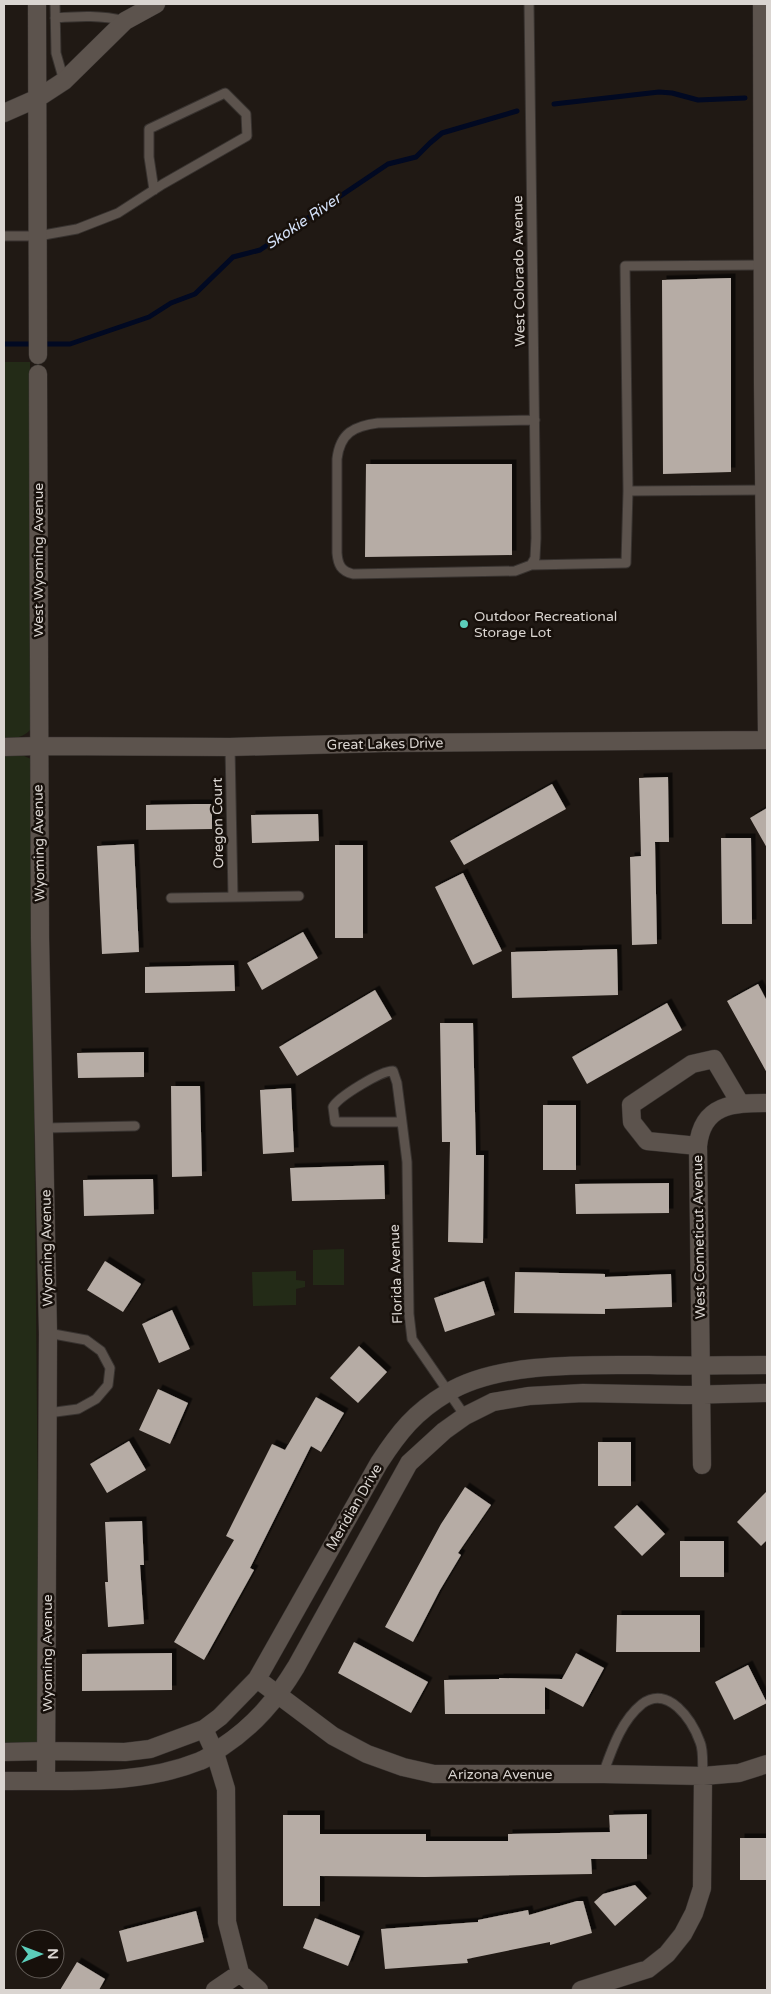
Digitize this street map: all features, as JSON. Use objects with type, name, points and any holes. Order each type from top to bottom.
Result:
[{"type":"street","points":[[38,4],[38,356]]},
{"type":"street","points":[[4,113],[38,98],[64,81],[125,21],[156,4]]},
{"type":"street","points":[[762,4],[765,195],[763,265],[767,735]]},
{"type":"street","name":"West Wyoming Avenue","points":[[38,374],[38,746]]},
{"type":"street","name":"Great Lakes Drive","points":[[4,747],[230,747],[384,743],[767,740]]},
{"type":"street","name":"Wyoming Avenue","points":[[38,746],[48,1333],[46,1780]]},
{"type":"street","points":[[698,1146],[647,1141],[632,1122],[631,1106],[692,1064],[714,1059],[740,1103],[767,1103]]},
{"type":"street","name":"West Conneticut Avenue","points":[[702,1465],[699,1130],[710,1117],[724,1106],[740,1103]]},
{"type":"street","name":"Meridian Drive","points":[[4,1752],[125,1752],[150,1749],[204,1729],[220,1717],[257,1679],[379,1463],[407,1423],[448,1392],[495,1374],[527,1369],[595,1365],[767,1365]]},
{"type":"street","name":"Meridian Drive","points":[[4,1781],[116,1779],[151,1776],[201,1761],[243,1734],[279,1695],[409,1463],[444,1431],[465,1416],[493,1402],[529,1396],[583,1393],[701,1395],[767,1393]]},
{"type":"street","name":"Arizona Avenue","points":[[257,1679],[333,1736],[367,1754],[403,1767],[434,1774],[703,1776],[739,1773],[767,1764]]},
{"type":"street","points":[[204,1729],[215,1753],[226,1789],[227,1922],[240,1973],[259,1990]]},
{"type":"street","points":[[581,1990],[648,1969],[667,1954],[683,1934],[694,1913],[702,1888],[703,1776]]},
{"type":"street","points":[[215,1990],[240,1973]]},
{"type":"lane","points":[[55,4],[56,53],[64,81]]},
{"type":"lane","name":"West Colorado Avenue","points":[[529,4],[536,538],[535,558],[531,566]]},
{"type":"lane","points":[[55,18],[88,16],[107,17],[125,21]]},
{"type":"lane","points":[[4,236],[38,236],[77,229],[118,213],[247,136],[246,114],[225,93],[149,129],[149,157],[154,190]]},
{"type":"lane","points":[[535,420],[367,425],[354,429],[344,436],[338,449],[338,563],[346,572],[353,574],[515,571],[531,566],[626,563],[628,491],[625,266],[763,265]]},
{"type":"lane","points":[[628,491],[764,490]]},
{"type":"lane","name":"Oregon Court","points":[[230,747],[233,897]]},
{"type":"lane","points":[[171,898],[299,896]]},
{"type":"lane","name":"Florida Avenue","points":[[402,1122],[335,1122],[333,1106],[342,1097],[383,1072],[392,1071],[397,1083],[402,1122],[407,1162],[409,1314],[412,1340],[465,1416]]},
{"type":"lane","points":[[44,1128],[135,1126]]},
{"type":"lane","points":[[48,1333],[86,1340],[101,1351],[110,1368],[108,1385],[96,1399],[78,1409],[48,1413]]},
{"type":"lane","points":[[603,1774],[618,1736],[632,1714],[644,1702],[659,1698],[672,1701],[692,1726],[701,1743],[703,1776]]},
{"type":"green space","points":[[4,362],[30,362],[32,728],[23,736],[9,738],[4,738]]},
{"type":"green space","points":[[4,755],[22,755],[31,759],[38,1525],[37,1743],[4,1745]]},
{"type":"green space","points":[[344,1249],[344,1285],[313,1285],[313,1250]]},
{"type":"green space","points":[[296,1271],[296,1280],[305,1281],[305,1287],[296,1289],[296,1305],[253,1306],[252,1272]]},
{"type":"building","points":[[731,278],[731,472],[663,474],[662,280]]},
{"type":"building","points":[[366,464],[512,464],[512,555],[365,557]]},
{"type":"building","points":[[668,777],[669,842],[655,842],[657,944],[632,945],[630,857],[641,856],[639,778]]},
{"type":"building","points":[[552,784],[566,809],[464,865],[450,841]]},
{"type":"building","points":[[212,804],[212,829],[146,830],[146,805]]},
{"type":"building","points":[[767,808],[767,848],[750,818]]},
{"type":"building","points":[[318,814],[319,841],[252,843],[251,815]]},
{"type":"building","points":[[721,838],[751,838],[752,924],[722,924]]},
{"type":"building","points":[[134,844],[139,952],[102,954],[97,846]]},
{"type":"building","points":[[335,845],[363,845],[363,938],[335,938]]},
{"type":"building","points":[[463,873],[502,951],[473,965],[435,887]]},
{"type":"building","points":[[303,932],[318,958],[262,990],[247,963]]},
{"type":"building","points":[[617,949],[618,995],[512,998],[511,952]]},
{"type":"building","points":[[234,965],[235,991],[145,993],[145,967]]},
{"type":"building","points":[[758,984],[767,1001],[767,1073],[727,1001]]},
{"type":"building","points":[[375,990],[392,1019],[297,1076],[279,1047]]},
{"type":"building","points":[[667,1003],[682,1030],[587,1084],[572,1057]]},
{"type":"building","points":[[440,1023],[473,1023],[476,1155],[484,1155],[483,1243],[448,1242],[450,1142],[442,1142]]},
{"type":"building","points":[[144,1052],[144,1077],[78,1078],[77,1053]]},
{"type":"building","points":[[171,1086],[200,1086],[202,1176],[172,1177]]},
{"type":"building","points":[[291,1088],[294,1152],[263,1154],[260,1090]]},
{"type":"building","points":[[543,1105],[576,1105],[576,1170],[543,1170]]},
{"type":"building","points":[[384,1165],[385,1199],[292,1201],[290,1168]]},
{"type":"building","points":[[153,1179],[154,1214],[84,1216],[83,1180]]},
{"type":"building","points":[[669,1183],[669,1213],[576,1214],[575,1184]]},
{"type":"building","points":[[105,1261],[141,1284],[123,1312],[87,1290]]},
{"type":"building","points":[[515,1272],[605,1274],[605,1277],[671,1274],[672,1307],[605,1309],[605,1314],[514,1313]]},
{"type":"building","points":[[484,1281],[495,1315],[445,1332],[434,1298]]},
{"type":"building","points":[[172,1310],[190,1349],[159,1363],[142,1324]]},
{"type":"building","points":[[359,1346],[387,1372],[358,1403],[330,1378]]},
{"type":"building","points":[[158,1389],[188,1403],[170,1444],[139,1430]]},
{"type":"building","points":[[316,1397],[344,1413],[321,1452],[311,1446],[250,1568],[254,1570],[204,1660],[174,1642],[234,1540],[226,1536],[272,1444],[285,1450]]},
{"type":"building","points":[[129,1441],[146,1470],[107,1493],[90,1464]]},
{"type":"building","points":[[598,1442],[631,1442],[631,1486],[598,1486]]},
{"type":"building","points":[[465,1487],[491,1505],[458,1553],[461,1555],[413,1642],[385,1627],[441,1524]]},
{"type":"building","points":[[767,1491],[767,1540],[761,1546],[737,1522]]},
{"type":"building","points":[[637,1505],[665,1534],[642,1556],[614,1527]]},
{"type":"building","points":[[142,1521],[144,1565],[140,1565],[144,1624],[108,1627],[105,1582],[108,1582],[105,1522]]},
{"type":"building","points":[[680,1541],[724,1541],[724,1577],[680,1577]]},
{"type":"building","points":[[617,1615],[700,1615],[700,1652],[616,1652]]},
{"type":"building","points":[[354,1642],[428,1682],[411,1713],[338,1673]]},
{"type":"building","points":[[172,1653],[172,1690],[82,1691],[82,1654]]},
{"type":"building","points":[[576,1653],[604,1668],[583,1707],[545,1687],[545,1714],[445,1714],[444,1680],[499,1678],[562,1679]]},
{"type":"building","points":[[748,1665],[767,1703],[734,1720],[715,1682]]},
{"type":"building","points":[[647,1814],[647,1859],[591,1859],[592,1874],[425,1877],[320,1876],[320,1906],[283,1906],[283,1815],[320,1815],[320,1834],[426,1834],[426,1841],[508,1841],[508,1834],[610,1832],[609,1815]]},
{"type":"building","points":[[740,1838],[767,1838],[767,1880],[740,1880]]},
{"type":"building","points":[[635,1885],[647,1898],[615,1926],[594,1902],[603,1894]]},
{"type":"building","points":[[577,1901],[583,1901],[592,1933],[550,1945],[550,1942],[467,1959],[468,1963],[385,1969],[381,1929],[478,1922],[478,1920],[528,1910],[529,1915]]},
{"type":"building","points":[[196,1911],[204,1942],[127,1962],[119,1931]]},
{"type":"building","points":[[315,1918],[360,1936],[348,1966],[303,1948]]},
{"type":"building","points":[[77,1962],[105,1979],[99,1990],[60,1990]]},
{"type":"waterway","name":"Skokie River","points":[[554,104],[659,92],[672,93],[698,100],[745,98]]},
{"type":"waterway","name":"Skokie River","points":[[4,344],[70,344],[149,317],[171,303],[195,294],[233,257],[260,250],[388,164],[416,157],[442,133],[517,111]]},
{"type":"place","name":"Outdoor Recreational Storage Lot","points":[[464,624]]}]
